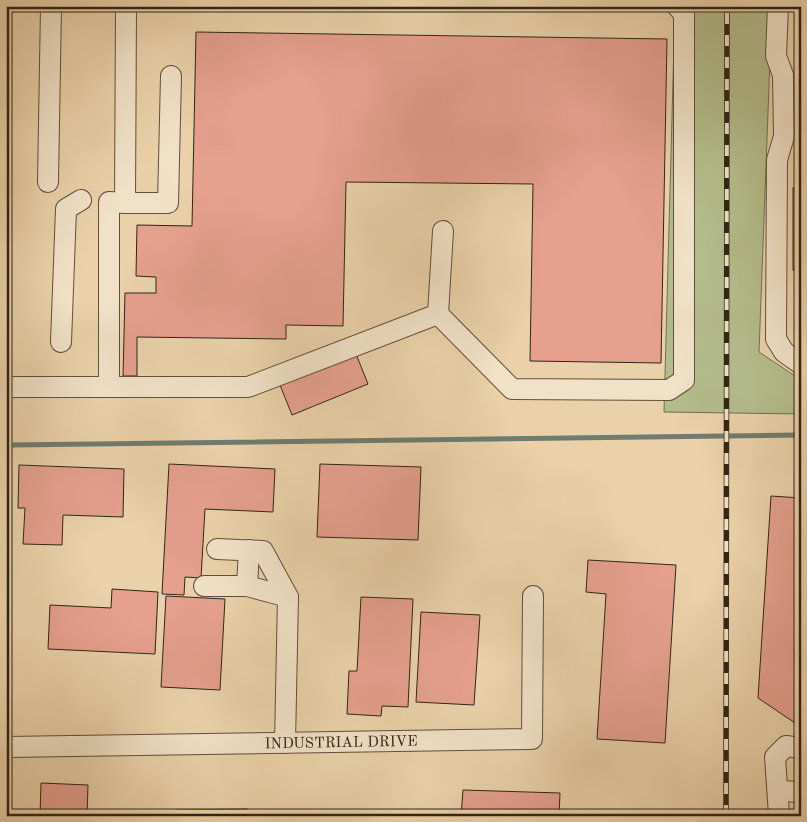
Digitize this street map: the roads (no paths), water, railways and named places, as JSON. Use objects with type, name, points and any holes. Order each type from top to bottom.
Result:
[{"type":"street","points":[[48,182],[51,6]]},
{"type":"street","points":[[125,202],[126,6]]},
{"type":"street","points":[[443,230],[438,314],[512,389],[669,390],[684,380],[684,14],[677,6]]},
{"type":"street","points":[[778,6],[776,56],[783,75],[784,136],[777,160],[776,339],[784,352],[801,364]]},
{"type":"street","points":[[109,387],[109,202],[168,203],[171,76]]},
{"type":"street","points":[[61,342],[66,209],[81,200]]},
{"type":"street","points":[[6,387],[248,387],[438,314]]},
{"type":"street","points":[[217,549],[263,551],[288,597],[285,742]]},
{"type":"street","points":[[247,586],[249,550]]},
{"type":"street","points":[[204,586],[247,586],[288,597]]},
{"type":"street","name":"INDUSTRIAL DRIVE","points":[[6,746],[532,739],[534,596]]},
{"type":"street","points":[[779,815],[774,757],[786,746],[801,748]]},
{"type":"street","points":[[778,791],[801,792]]},
{"type":"waterway","points":[[10,445],[801,435]]},
{"type":"railway","points":[[726,816],[727,6]]}]
